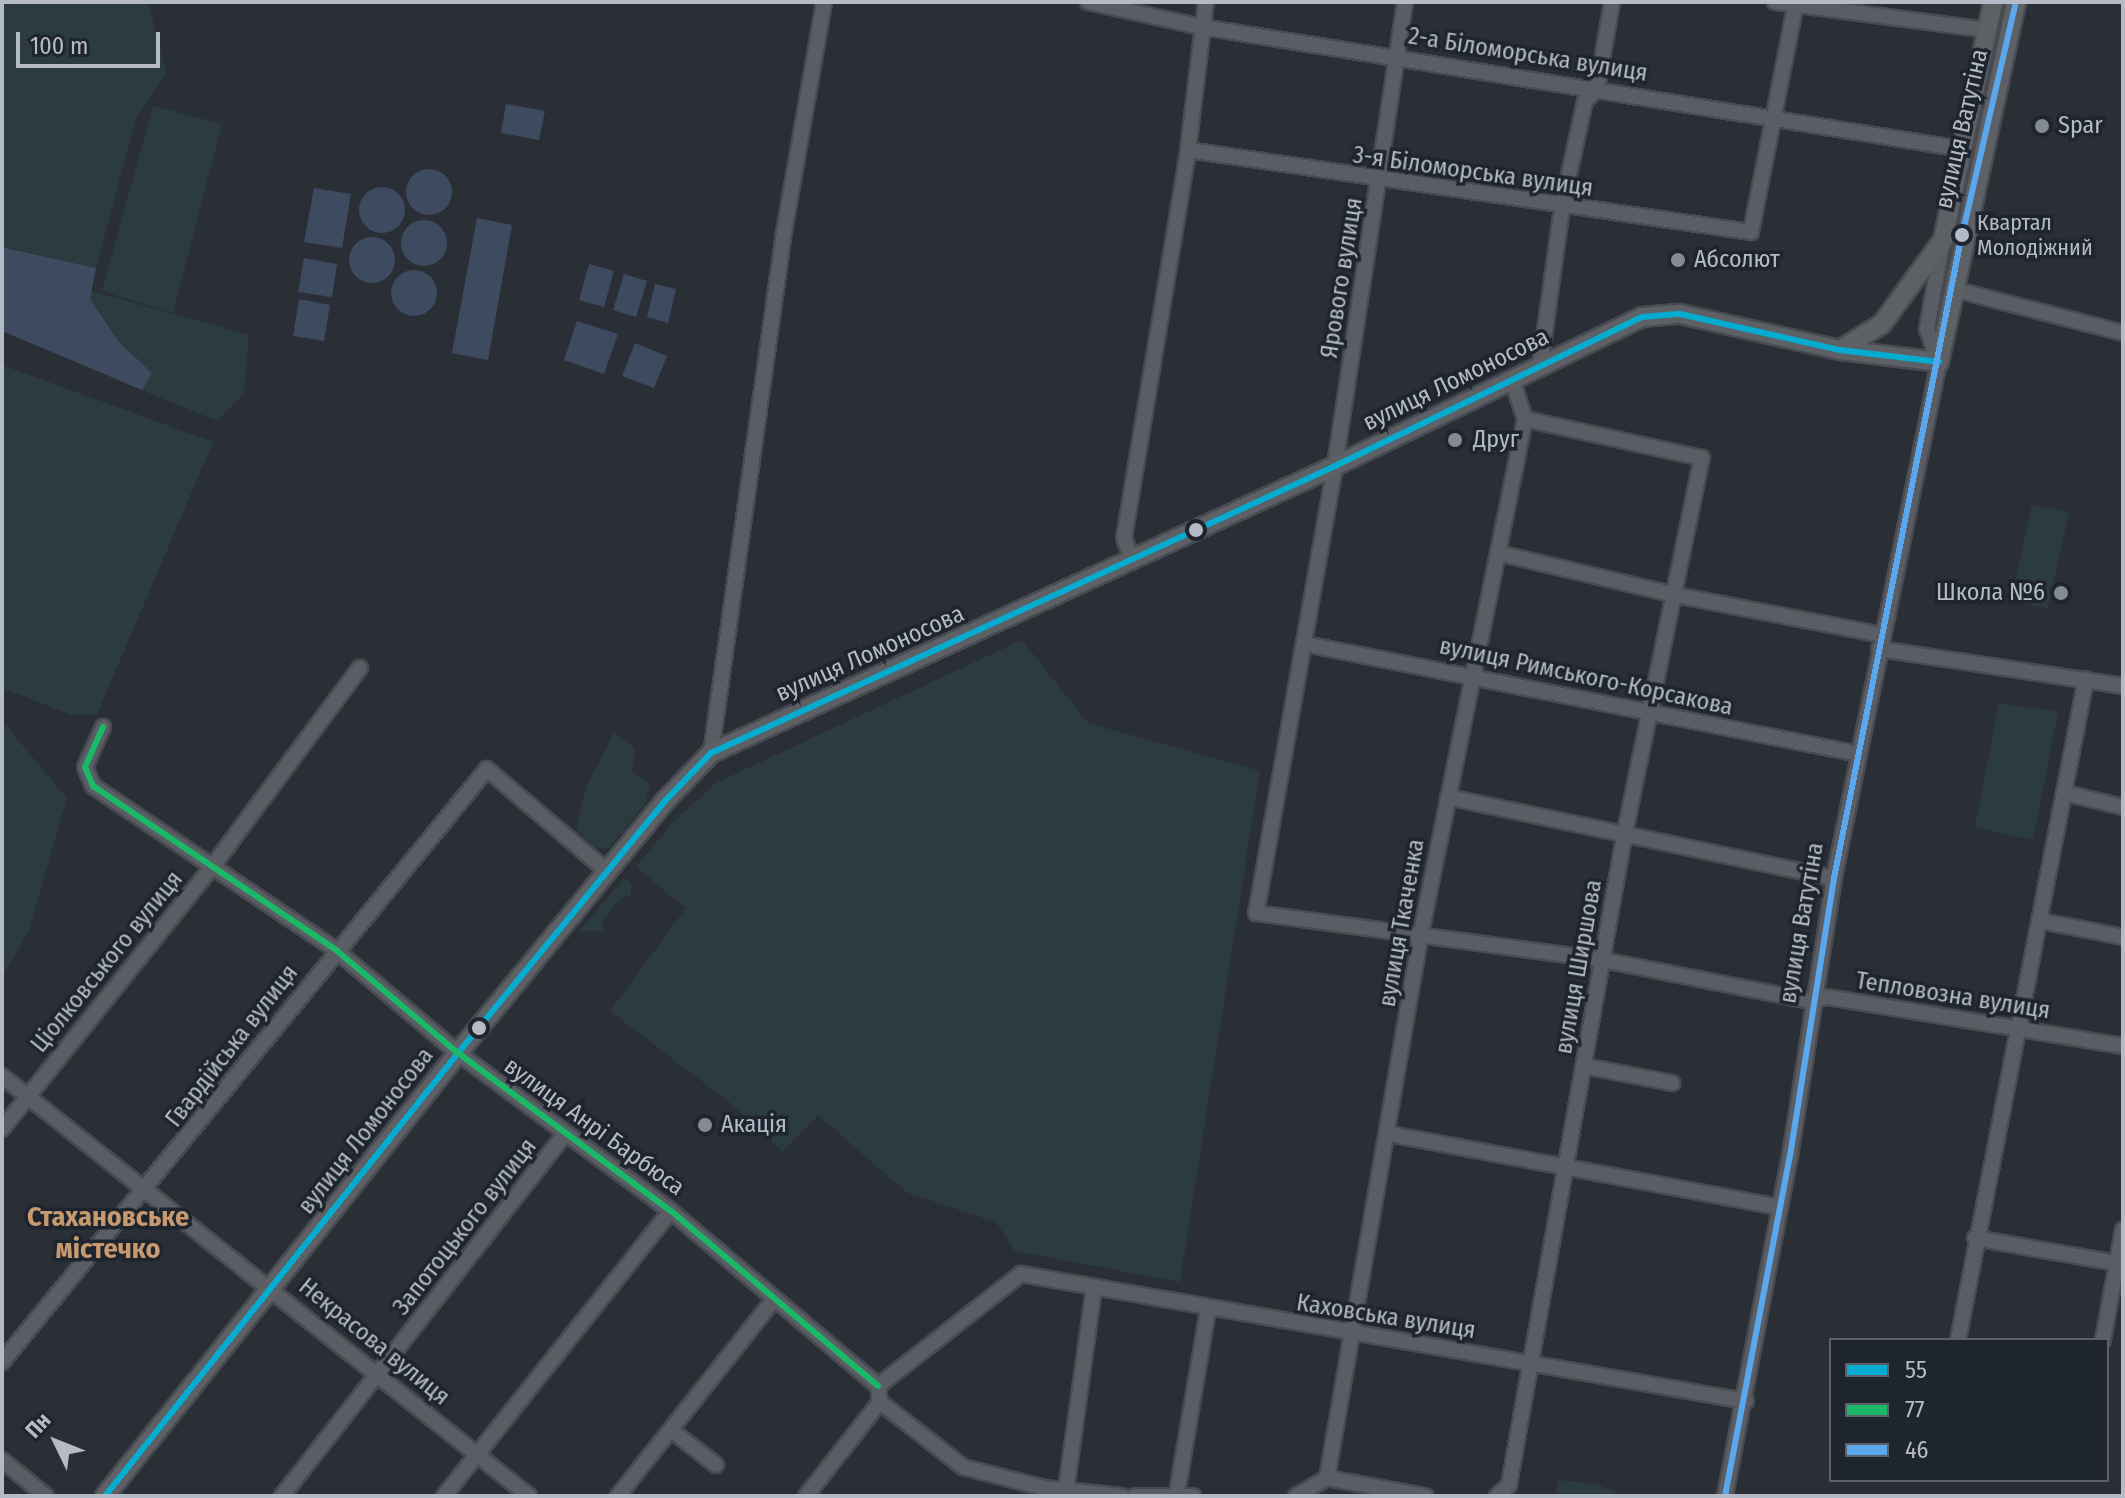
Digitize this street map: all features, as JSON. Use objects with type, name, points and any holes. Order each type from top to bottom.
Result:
[{"type":"main road","name":"вулиця Ватутіна","points":[[1943,240],[1993,2]]},
{"type":"main road","name":"вулиця Ватутіна","points":[[1939,362],[2016,2]]},
{"type":"main road","points":[[1840,350],[1882,324],[1943,240]]},
{"type":"main road","name":"вулиця Ломоносова","points":[[105,1496],[458,1053],[711,753],[1335,466],[1624,324],[1661,313],[1840,350],[1939,362]]},
{"type":"street","points":[[711,753],[784,232],[824,2]]},
{"type":"street","name":"2-а Біломорська вулиця","points":[[1088,2],[1202,27],[1962,149]]},
{"type":"street","points":[[1132,561],[1124,538],[1188,150],[1206,2]]},
{"type":"street","name":"Ярового вулиця","points":[[1256,913],[1335,466],[1405,2]]},
{"type":"street","points":[[1540,366],[1562,207],[1585,101],[1597,89],[1612,2]]},
{"type":"street","points":[[1775,2],[1987,30]]},
{"type":"street","points":[[1771,117],[1795,4]]},
{"type":"street","name":"3-я Біломорська вулиця","points":[[1188,150],[1380,182],[1751,232],[1771,117]]},
{"type":"street","name":"вулиця Ватутіна","points":[[1725,1496],[1746,1401],[1834,878],[1939,362],[1927,329],[1943,240]]},
{"type":"street","points":[[1953,289],[2123,333]]},
{"type":"street","name":"вулиця Ткаченка","points":[[1327,1478],[1389,1134],[1420,938],[1525,419],[1512,379]]},
{"type":"street","name":"вулиця Ширшова","points":[[1497,1496],[1509,1485],[1528,1361],[1625,832],[1702,458],[1525,419]]},
{"type":"street","points":[[1498,553],[1881,642],[2123,686]]},
{"type":"street","name":"вулиця Римського-Корсакова","points":[[1305,644],[1859,754]]},
{"type":"street","name":"Ціолковського вулиця","points":[[2,1129],[212,867],[360,668]]},
{"type":"street","points":[[1958,1338],[1975,1238],[2021,1029],[2086,679]]},
{"type":"street","name":"вулиця Анрі Барбюса","points":[[103,727],[85,767],[93,786],[336,950],[458,1053],[564,1135],[671,1211],[878,1386]]},
{"type":"street","name":"Гвардійська вулиця","points":[[2,1362],[146,1191],[336,950],[487,769],[608,872]]},
{"type":"street","points":[[2065,793],[2123,807]]},
{"type":"street","points":[[1448,797],[1834,878]]},
{"type":"street","name":"Тепловозна вулиця","points":[[1256,913],[1420,938],[1603,960],[1811,1001],[1827,997],[2123,1046]]},
{"type":"street","points":[[2041,921],[2123,937]]},
{"type":"street","points":[[1584,1066],[1672,1083]]},
{"type":"street","name":"Некрасова вулиця","points":[[2,1076],[380,1373],[529,1496]]},
{"type":"street","points":[[1389,1134],[1565,1164],[1780,1207]]},
{"type":"street","name":"Запотоцького вулиця","points":[[282,1496],[564,1135]]},
{"type":"street","points":[[444,1496],[671,1211]]},
{"type":"street","points":[[2103,1338],[2120,1264],[2123,1230]]},
{"type":"street","points":[[1975,1238],[2120,1264]]},
{"type":"street","name":"Каховська вулиця","points":[[878,1386],[1021,1274],[1208,1310],[1528,1361],[1746,1401]]},
{"type":"street","points":[[1066,1490],[1094,1288]]},
{"type":"street","points":[[618,1496],[774,1299]]},
{"type":"street","points":[[1135,1496],[1185,1494],[1208,1310]]},
{"type":"street","points":[[878,1386],[880,1402],[963,1467],[1066,1490],[1122,1496]]},
{"type":"street","points":[[806,1496],[880,1402]]},
{"type":"street","points":[[671,1430],[716,1465]]},
{"type":"street","points":[[2,1460],[46,1496]]},
{"type":"street","points":[[1296,1496],[1327,1478],[1425,1496]]},
{"type":"shaded area","points":[[2,2],[148,2],[166,72],[136,118],[96,268],[2,246]]},
{"type":"shaded area","points":[[153,106],[222,124],[173,313],[102,291]]},
{"type":"shaded area","points":[[91,291],[249,335],[244,393],[217,421],[142,390],[151,372],[119,342],[90,299]]},
{"type":"shaded area","points":[[2,365],[213,442],[97,714],[72,715],[2,688]]},
{"type":"shaded area","points":[[2032,505],[2069,512],[2048,608],[2011,601]]},
{"type":"shaded area","points":[[1022,640],[1088,723],[1260,771],[1180,1282],[1015,1251],[996,1222],[906,1192],[818,1115],[783,1152],[728,1101],[610,1011],[686,908],[636,867],[673,822],[716,783]]},
{"type":"shaded area","points":[[1999,703],[2058,712],[2033,840],[1975,827]]},
{"type":"shaded area","points":[[2,721],[67,798],[28,933],[2,976]]},
{"type":"shaded area","points":[[614,733],[635,748],[632,771],[651,784],[645,804],[608,849],[595,848],[576,830],[586,787]]},
{"type":"shaded area","points":[[624,878],[631,884],[631,896],[621,898],[603,920],[602,931],[580,931]]},
{"type":"shaded area","points":[[1558,1480],[1595,1484],[1626,1496],[1556,1496]]},
{"type":"water","points":[[506,104],[545,111],[539,140],[501,133]]},
{"type":"water","points":[[429,169],[445,176],[452,192],[445,208],[429,215],[413,208],[406,192],[413,176]]},
{"type":"water","points":[[382,187],[398,194],[405,210],[398,226],[382,233],[366,226],[359,210],[366,194]]},
{"type":"water","points":[[314,188],[351,194],[342,248],[304,242]]},
{"type":"water","points":[[477,218],[512,225],[488,360],[452,353]]},
{"type":"water","points":[[424,220],[440,227],[447,243],[440,259],[424,266],[408,259],[401,243],[408,227]]},
{"type":"water","points":[[372,237],[388,244],[395,260],[388,276],[372,283],[356,276],[349,260],[356,244]]},
{"type":"water","points":[[2,247],[96,268],[90,299],[119,342],[152,373],[142,390],[2,331]]},
{"type":"water","points":[[304,258],[337,264],[332,297],[298,292]]},
{"type":"water","points":[[589,264],[614,271],[604,307],[579,300]]},
{"type":"water","points":[[414,270],[430,277],[437,293],[430,309],[414,316],[398,309],[391,293],[398,277]]},
{"type":"water","points":[[624,274],[647,281],[636,317],[613,310]]},
{"type":"water","points":[[655,284],[676,289],[668,323],[647,317]]},
{"type":"water","points":[[299,299],[330,305],[324,341],[293,336]]},
{"type":"water","points":[[577,321],[618,334],[604,374],[564,360]]},
{"type":"water","points":[[635,343],[667,356],[654,388],[622,376]]},
{"type":"transit line","name":"46","points":[[1725,1496],[1790,1156],[1834,878],[1960,244],[2016,2]]},
{"type":"transit line","name":"55","points":[[105,1496],[458,1053],[665,801],[711,753],[1335,466],[1642,317],[1680,314],[1840,350],[1939,362]]},
{"type":"transit line","name":"77","points":[[103,727],[85,767],[93,786],[336,950],[458,1053],[671,1211],[878,1386]]},
{"type":"place","name":"Spar","points":[[2042,126]]},
{"type":"place","name":"Квартал Молодіжний","points":[[1962,235]]},
{"type":"place","name":"Абсолют","points":[[1678,260]]},
{"type":"place","name":"Друг","points":[[1455,440]]},
{"type":"place","name":"Школа №6","points":[[2061,593]]},
{"type":"place","name":"Акація","points":[[705,1125]]},
{"type":"district","name":"Стахановське містечко","points":[[108,1233]]}]
